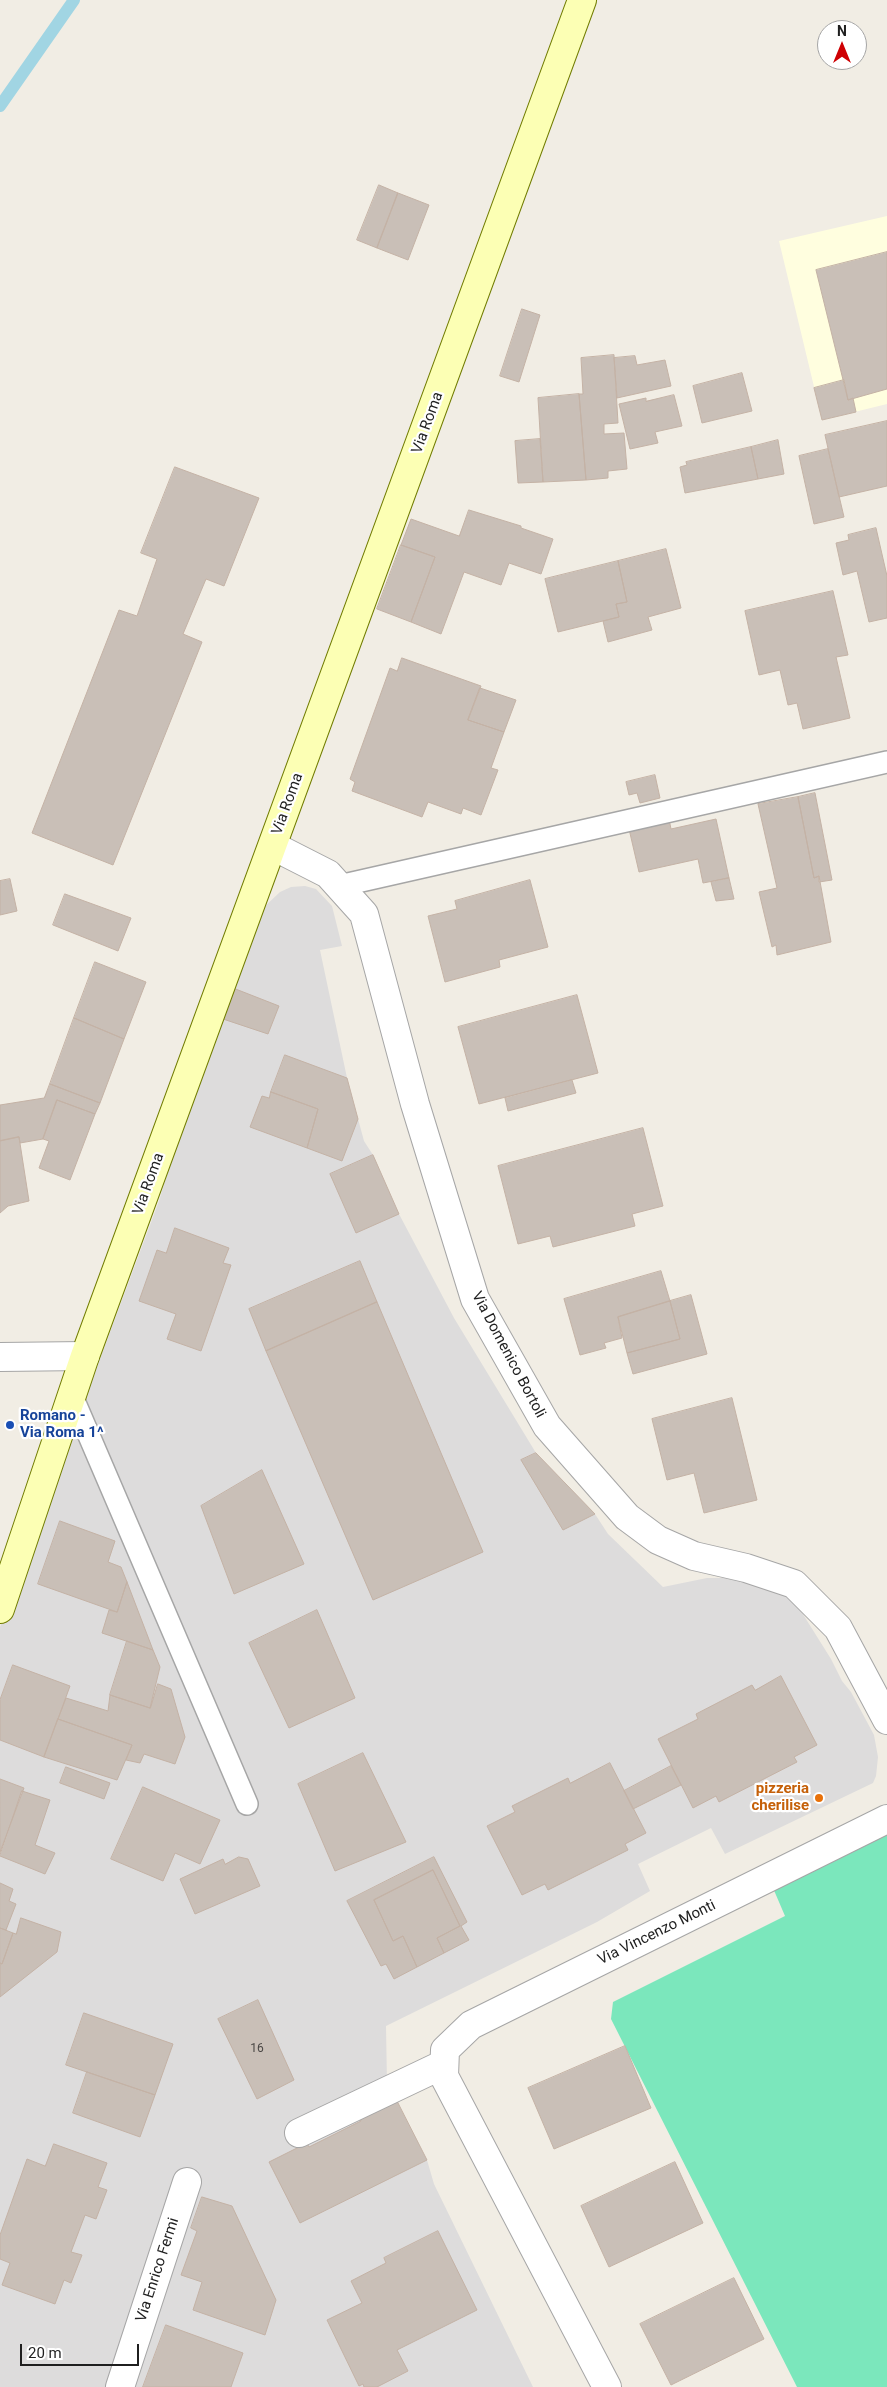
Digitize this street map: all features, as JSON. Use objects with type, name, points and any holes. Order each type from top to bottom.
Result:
[{"type":"main road","name":"Via Roma","points":[[0,1609],[85,1356],[582,0]]},
{"type":"street","name":"Via Domenico Bortoli","points":[[273,846],[328,874],[364,914],[416,1104],[475,1299],[547,1426],[626,1517],[658,1540],[694,1556],[746,1568],[794,1584],[838,1628],[887,1720]]},
{"type":"street","points":[[0,1357],[85,1356]]},
{"type":"street","name":"Via Vincenzo Monti","points":[[444,2064],[445,2050],[471,2025],[887,1819]]},
{"type":"street","points":[[299,2133],[444,2064],[444,2076],[607,2387]]},
{"type":"street","name":"Via Enrico Fermi","points":[[120,2387],[187,2182]]},
{"type":"lane","points":[[338,886],[887,762]]},
{"type":"lane","points":[[72,1396],[247,1804]]},
{"type":"shaded area","points":[[887,216],[887,404],[822,420],[779,241]]},
{"type":"shaded area","points":[[305,886],[316,889],[332,906],[342,946],[320,950],[347,1078],[364,1141],[373,1155],[399,1214],[454,1318],[536,1453],[595,1514],[608,1534],[663,1587],[707,1578],[760,1578],[789,1592],[831,1659],[842,1681],[851,1692],[874,1735],[878,1757],[876,1776],[873,1783],[725,1854],[711,1828],[638,1864],[650,1891],[597,1922],[386,2026],[387,2084],[427,2160],[434,2184],[533,2387],[0,2387],[0,1627],[159,1201],[174,1150],[262,909],[280,892],[291,887]]},
{"type":"green space","points":[[887,1823],[887,2387],[797,2387],[611,2019],[613,2002],[785,1916],[770,1881]]},
{"type":"building","points":[[379,185],[398,193],[377,248],[357,240]]},
{"type":"building","points":[[398,193],[429,205],[408,260],[377,248]]},
{"type":"building","points":[[887,252],[887,389],[848,400],[816,270]]},
{"type":"building","points":[[522,309],[540,315],[519,382],[500,376]]},
{"type":"building","points":[[614,355],[618,423],[604,424],[604,434],[624,433],[627,469],[608,471],[608,478],[586,480],[579,394],[583,394],[581,358]]},
{"type":"building","points":[[635,356],[637,365],[665,360],[671,386],[617,398],[614,358]]},
{"type":"building","points":[[742,373],[752,411],[702,423],[693,386]]},
{"type":"building","points":[[844,380],[848,400],[853,398],[856,412],[822,420],[814,388]]},
{"type":"building","points":[[579,394],[586,480],[543,482],[538,398]]},
{"type":"building","points":[[674,395],[682,426],[655,432],[658,443],[630,449],[619,404],[646,398],[646,401]]},
{"type":"building","points":[[887,421],[887,486],[839,497],[825,435]]},
{"type":"building","points":[[540,439],[543,482],[518,483],[515,441]]},
{"type":"building","points":[[778,440],[784,474],[758,479],[751,447]]},
{"type":"building","points":[[751,447],[758,479],[685,493],[680,467],[687,465],[686,462]]},
{"type":"building","points":[[828,449],[844,517],[814,524],[799,456]]},
{"type":"building","points":[[175,467],[259,498],[224,586],[206,579],[183,634],[202,642],[113,865],[32,833],[119,610],[137,616],[157,559],[141,553]]},
{"type":"building","points":[[469,510],[521,526],[521,528],[553,539],[541,574],[509,563],[501,585],[464,572],[441,634],[411,622],[435,557],[401,545],[411,519],[459,536]]},
{"type":"building","points":[[876,528],[887,576],[887,618],[869,622],[857,571],[843,575],[836,543],[849,540],[848,535]]},
{"type":"building","points":[[401,545],[435,557],[411,622],[377,609]]},
{"type":"building","points":[[666,549],[681,608],[648,617],[652,630],[608,642],[603,621],[619,617],[616,604],[627,602],[618,561]]},
{"type":"building","points":[[618,561],[627,602],[616,604],[619,617],[558,632],[545,579]]},
{"type":"building","points":[[833,591],[848,655],[836,657],[850,718],[803,729],[797,703],[788,705],[780,670],[759,675],[745,611]]},
{"type":"building","points":[[402,658],[481,686],[468,720],[504,732],[491,768],[498,770],[481,815],[463,808],[461,814],[428,802],[422,817],[352,791],[355,782],[350,779],[390,668],[397,671]]},
{"type":"building","points":[[480,688],[516,700],[504,732],[468,720]]},
{"type":"building","points":[[655,775],[660,798],[640,803],[637,793],[629,795],[626,782]]},
{"type":"building","points":[[815,793],[832,880],[819,882],[819,876],[814,878],[798,797]]},
{"type":"building","points":[[798,797],[814,878],[819,876],[831,942],[777,955],[776,945],[772,947],[759,892],[777,888],[758,804]]},
{"type":"building","points":[[669,819],[671,829],[716,819],[729,878],[703,883],[698,859],[639,872],[629,829]]},
{"type":"building","points":[[729,878],[734,899],[716,901],[711,882]]},
{"type":"building","points":[[10,879],[17,911],[0,915],[0,881]]},
{"type":"building","points":[[530,880],[548,947],[499,960],[500,967],[445,982],[428,916],[457,909],[455,901]]},
{"type":"building","points":[[65,894],[131,918],[118,951],[53,925]]},
{"type":"building","points":[[95,962],[146,982],[124,1039],[74,1018]]},
{"type":"building","points":[[233,988],[279,1006],[268,1034],[223,1019]]},
{"type":"building","points":[[577,995],[598,1073],[479,1104],[458,1027]]},
{"type":"building","points":[[74,1018],[124,1039],[100,1103],[50,1084]]},
{"type":"building","points":[[285,1055],[347,1078],[358,1119],[342,1161],[307,1148],[318,1109],[271,1092]]},
{"type":"building","points":[[572,1080],[576,1093],[508,1111],[505,1098]]},
{"type":"building","points":[[50,1084],[100,1103],[95,1114],[57,1100],[43,1139],[20,1143],[19,1137],[0,1141],[0,1105],[44,1098]]},
{"type":"building","points":[[271,1092],[318,1109],[307,1148],[250,1127],[262,1096],[269,1098]]},
{"type":"building","points":[[57,1100],[95,1114],[70,1180],[39,1168],[49,1141],[43,1139]]},
{"type":"building","points":[[643,1128],[663,1206],[632,1214],[635,1226],[553,1247],[550,1236],[518,1244],[498,1166]]},
{"type":"building","points":[[19,1137],[29,1201],[8,1206],[0,1213],[0,1141]]},
{"type":"building","points":[[373,1155],[399,1214],[356,1233],[330,1174]]},
{"type":"building","points":[[175,1228],[229,1248],[223,1263],[231,1265],[201,1351],[167,1339],[176,1314],[139,1301],[157,1250],[166,1253]]},
{"type":"building","points":[[360,1261],[377,1302],[266,1351],[249,1309]]},
{"type":"building","points":[[661,1271],[670,1301],[618,1317],[622,1338],[604,1343],[606,1348],[580,1355],[564,1299]]},
{"type":"building","points":[[691,1295],[707,1354],[633,1374],[627,1353],[680,1339],[670,1301]]},
{"type":"building","points":[[670,1301],[680,1339],[627,1353],[618,1317]]},
{"type":"building","points":[[377,1302],[483,1552],[373,1600],[266,1351]]},
{"type":"building","points":[[732,1398],[757,1500],[704,1513],[694,1473],[667,1480],[652,1419]]},
{"type":"building","points":[[536,1453],[595,1514],[563,1530],[521,1460]]},
{"type":"building","points":[[262,1470],[304,1564],[234,1594],[201,1506]]},
{"type":"building","points":[[60,1521],[115,1541],[108,1562],[121,1567],[127,1582],[117,1612],[38,1584]]},
{"type":"building","points":[[127,1582],[153,1650],[102,1633],[109,1610],[117,1612]]},
{"type":"building","points":[[317,1610],[355,1698],[289,1728],[249,1643]]},
{"type":"building","points":[[127,1641],[153,1650],[160,1667],[150,1708],[110,1695]]},
{"type":"building","points":[[13,1665],[70,1686],[44,1757],[0,1740],[0,1700]]},
{"type":"building","points":[[781,1676],[817,1745],[794,1757],[797,1762],[719,1802],[716,1796],[693,1808],[658,1739],[698,1719],[696,1714],[752,1685],[755,1690]]},
{"type":"building","points":[[158,1684],[171,1689],[185,1737],[175,1764],[144,1754],[140,1763],[126,1760],[132,1745],[58,1719],[66,1698],[108,1711],[110,1695],[150,1708]]},
{"type":"building","points":[[58,1719],[132,1745],[117,1780],[44,1757]]},
{"type":"building","points":[[363,1753],[406,1842],[335,1871],[298,1784]]},
{"type":"building","points":[[610,1763],[646,1833],[625,1844],[628,1850],[548,1890],[545,1884],[522,1895],[487,1826],[515,1812],[512,1806],[568,1778],[570,1783]]},
{"type":"building","points":[[671,1766],[681,1785],[633,1809],[624,1791]]},
{"type":"building","points":[[66,1767],[110,1783],[104,1799],[60,1783]]},
{"type":"building","points":[[0,1779],[24,1788],[0,1852]]},
{"type":"building","points":[[143,1787],[220,1820],[200,1864],[175,1853],[163,1881],[111,1859]]},
{"type":"building","points":[[22,1791],[50,1800],[35,1845],[55,1853],[45,1874],[0,1856]]},
{"type":"building","points":[[239,1857],[248,1859],[260,1886],[195,1914],[180,1879],[223,1859],[225,1864]]},
{"type":"building","points":[[434,1857],[467,1922],[461,1926],[469,1940],[444,1953],[437,1938],[460,1926],[433,1870],[374,1900],[393,1941],[403,1936],[417,1967],[394,1979],[386,1964],[381,1966],[347,1901]]},
{"type":"building","points":[[433,1870],[460,1926],[437,1938],[444,1953],[417,1967],[403,1936],[393,1941],[374,1900]]},
{"type":"building","points":[[0,1883],[13,1889],[9,1901],[16,1904],[6,1930],[0,1928]]},
{"type":"building","points":[[21,1918],[61,1932],[57,1952],[0,1997],[0,1963],[2,1964],[13,1933],[16,1934]]},
{"type":"building","points":[[0,1928],[13,1933],[2,1964],[0,1963]]},
{"type":"building","points":[[258,2000],[294,2080],[257,2099],[218,2019]]},
{"type":"building","points":[[84,2013],[173,2044],[155,2095],[66,2065]]},
{"type":"building","points":[[625,2046],[651,2108],[554,2149],[528,2088]]},
{"type":"building","points":[[87,2072],[155,2095],[140,2137],[73,2113]]},
{"type":"building","points":[[396,2099],[427,2160],[300,2223],[269,2162],[307,2143],[309,2147],[361,2121],[359,2117]]},
{"type":"building","points":[[54,2144],[107,2163],[98,2187],[107,2190],[96,2219],[85,2215],[71,2252],[82,2255],[71,2283],[64,2280],[55,2304],[2,2285],[10,2263],[0,2259],[0,2235],[27,2159],[45,2166]]},
{"type":"building","points":[[675,2162],[703,2223],[609,2267],[581,2206]]},
{"type":"building","points":[[202,2197],[232,2206],[276,2300],[265,2335],[193,2310],[202,2282],[181,2275],[197,2231],[191,2228]]},
{"type":"building","points":[[438,2231],[477,2310],[397,2350],[408,2371],[377,2387],[364,2387],[363,2384],[359,2386],[327,2320],[362,2303],[351,2281],[386,2263],[384,2258]]},
{"type":"building","points":[[734,2278],[764,2339],[671,2385],[640,2324]]},
{"type":"building","points":[[166,2325],[243,2353],[231,2387],[143,2387]]},
{"type":"waterway","points":[[0,106],[74,0]]},
{"type":"place","name":"Romano - Via Roma 1^","points":[[10,1425]]},
{"type":"place","name":"pizzeria cherilise","points":[[819,1798]]}]
